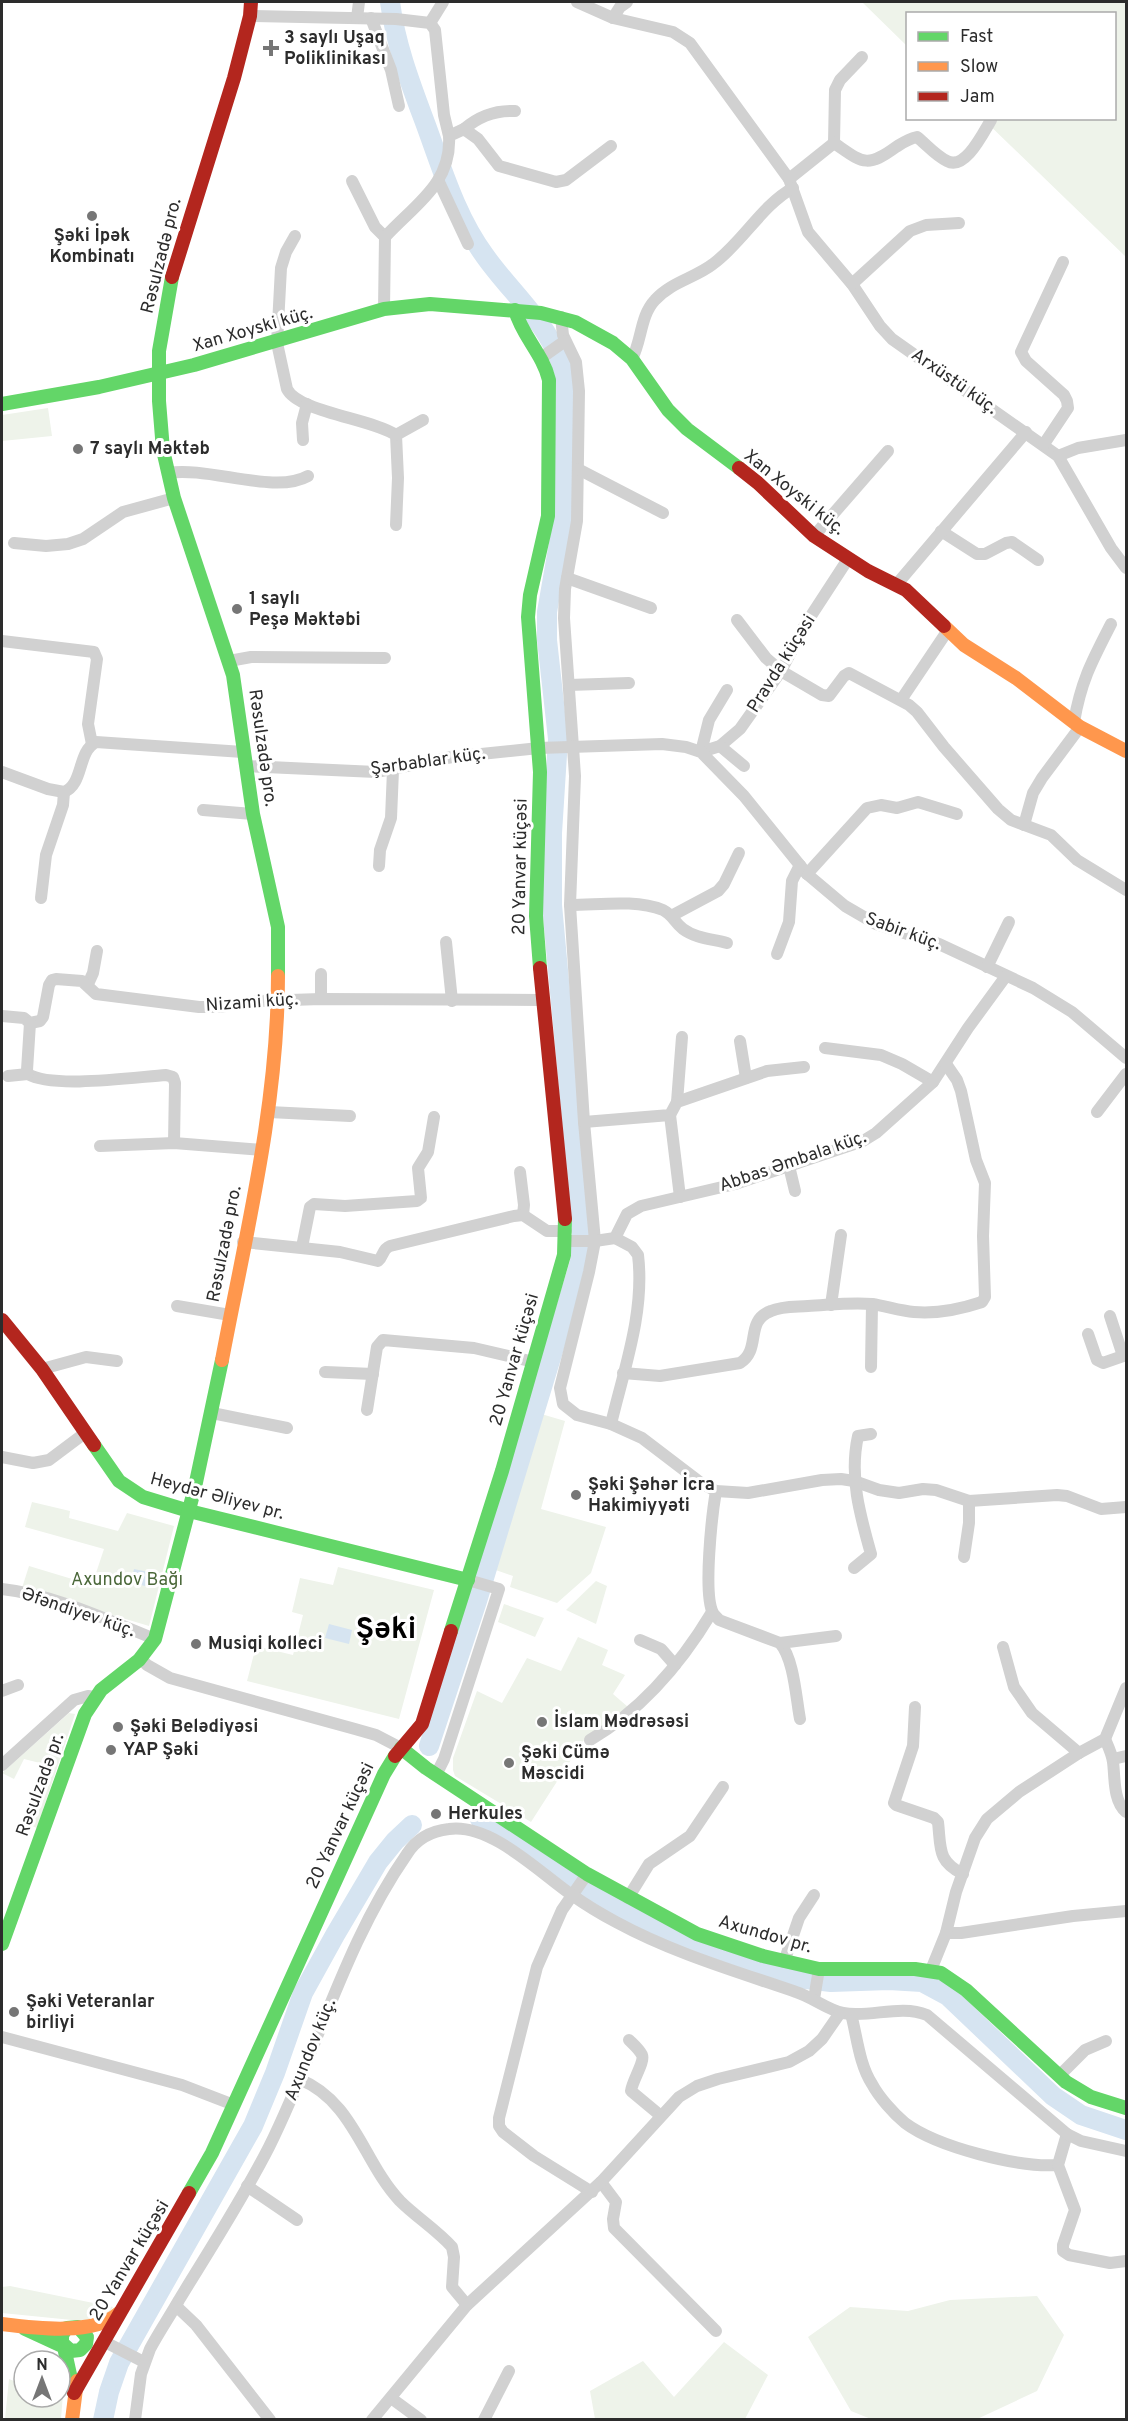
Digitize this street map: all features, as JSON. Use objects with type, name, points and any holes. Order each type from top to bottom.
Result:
[{"type":"street","name":"Rəsulzadə pro.","points":[[154,1639],[189,1511],[212,1413],[269,1112],[279,1001],[278,927],[252,814],[236,690],[229,661],[174,498],[160,428],[158,375],[162,327],[175,263],[234,78],[250,16],[251,2]]},
{"type":"street","points":[[357,18],[359,2]]},
{"type":"street","points":[[430,23],[443,2]]},
{"type":"street","name":"Arxüstü küç.","points":[[577,2],[613,18],[673,32],[690,43],[791,184],[808,232],[852,284],[880,326],[892,339],[1058,456],[1111,548],[1126,568]]},
{"type":"street","points":[[613,18],[620,7],[627,2]]},
{"type":"street","points":[[250,16],[390,19],[430,23],[435,30],[444,115],[449,136],[448,161],[439,182],[385,237],[384,309]]},
{"type":"street","points":[[371,18],[391,70],[399,106]]},
{"type":"street","points":[[632,359],[643,323],[655,300],[676,283],[713,264],[744,236],[791,184],[834,142],[835,90],[840,80],[862,57]]},
{"type":"street","points":[[449,136],[464,129],[473,121],[497,111],[514,111]]},
{"type":"street","points":[[834,142],[857,158],[871,162],[882,158],[908,139],[917,137],[948,162],[958,163],[967,157],[991,120]]},
{"type":"street","points":[[464,129],[478,139],[499,166],[556,182],[566,180],[611,146]]},
{"type":"street","points":[[352,181],[375,227],[385,237]]},
{"type":"street","points":[[439,182],[468,244]]},
{"type":"street","points":[[852,284],[910,231],[926,225],[959,223]]},
{"type":"street","points":[[295,236],[286,252],[281,268],[278,343],[290,395],[307,404],[396,435],[423,420]]},
{"type":"street","points":[[1044,444],[1068,408],[1067,401],[1064,395],[1026,361],[1021,352],[1063,262]]},
{"type":"street","name":"Xan Xoyski küç.","points":[[2,404],[158,375],[278,343],[384,309],[430,304],[541,313],[561,317],[586,327],[613,343],[632,359],[668,410],[687,429],[758,483],[814,536],[848,559],[897,584],[977,655],[1016,678],[1077,724],[1126,750]]},
{"type":"street","name":"20 Yanvar küçəsi","points":[[74,2393],[107,2343],[120,2312],[197,2182],[384,1774],[401,1748],[422,1724],[472,1581],[534,1362],[566,1236],[542,1000],[536,903],[539,748],[528,617],[530,595],[548,516],[549,380],[544,356],[520,327],[517,311]]},
{"type":"street","points":[[561,317],[564,342],[578,370],[577,521],[567,578],[564,618],[576,776],[570,905],[584,1122],[595,1241],[560,1388],[563,1404],[577,1415],[611,1424],[642,1438],[701,1483],[716,1491],[748,1493],[822,1480],[854,1481],[879,1490],[899,1493],[923,1489],[936,1490],[969,1501],[1057,1495],[1067,1496],[1101,1509],[1126,1507]]},
{"type":"street","points":[[544,356],[564,342]]},
{"type":"street","points":[[303,441],[302,423],[307,404]]},
{"type":"street","points":[[897,584],[1026,432]]},
{"type":"street","points":[[396,435],[398,478],[396,525]]},
{"type":"street","points":[[1058,456],[1078,448],[1126,440]]},
{"type":"street","points":[[814,536],[888,451]]},
{"type":"street","points":[[578,469],[663,513]]},
{"type":"street","points":[[168,473],[191,471],[280,482],[303,479],[308,476]]},
{"type":"street","points":[[14,543],[46,546],[68,544],[83,539],[123,512],[174,498]]},
{"type":"street","points":[[941,531],[977,554],[985,554],[1012,542],[1038,560]]},
{"type":"street","name":"Pravda küçəsi","points":[[701,752],[720,746],[740,729],[781,671],[805,625],[848,559]]},
{"type":"street","points":[[567,578],[651,608]]},
{"type":"street","points":[[737,620],[766,658],[781,671],[826,697],[849,673],[901,700],[917,712],[944,747],[998,809],[1011,820],[1051,835],[1077,860],[1126,890]]},
{"type":"street","points":[[1024,825],[1034,793],[1077,724],[1078,696],[1085,674],[1112,624]]},
{"type":"street","points":[[901,700],[948,630]]},
{"type":"street","points":[[2,641],[94,652],[97,659],[88,724],[92,744],[73,786],[64,792],[48,789],[2,772]]},
{"type":"street","points":[[229,661],[251,657],[386,658]]},
{"type":"street","points":[[569,684],[630,683]]},
{"type":"street","points":[[574,746],[662,744],[701,752],[709,720],[726,690]]},
{"type":"street","name":"Şərbablar küç.","points":[[92,744],[109,741],[355,772],[393,770],[452,757],[574,746]]},
{"type":"street","points":[[720,746],[744,766]]},
{"type":"street","name":"Sabir küç.","points":[[701,752],[744,796],[803,869],[860,917],[939,944],[1054,999],[1126,1058]]},
{"type":"street","points":[[379,866],[380,850],[391,818],[393,770]]},
{"type":"street","points":[[41,898],[46,855],[63,805],[64,792]]},
{"type":"street","points":[[777,954],[789,922],[792,881],[867,808],[880,805],[897,808],[918,802],[957,814]]},
{"type":"street","points":[[203,810],[252,814]]},
{"type":"street","points":[[672,915],[718,891],[724,884],[739,853]]},
{"type":"street","points":[[570,905],[635,905],[660,909],[672,915],[680,927],[691,934],[727,943]]},
{"type":"street","points":[[987,967],[1010,922]]},
{"type":"street","points":[[446,942],[452,1001]]},
{"type":"street","points":[[88,984],[93,973],[97,951]]},
{"type":"street","points":[[321,974],[321,999]]},
{"type":"street","name":"Abbas Əmbala küç.","points":[[615,1238],[627,1214],[633,1210],[735,1184],[863,1141],[876,1133],[933,1082],[968,1028],[1006,976]]},
{"type":"street","name":"Nizami küç.","points":[[30,1023],[40,1021],[43,1017],[52,980],[82,981],[88,984],[96,994],[199,1007],[321,999],[542,1000]]},
{"type":"street","points":[[2,1016],[24,1018],[30,1023],[28,1074]]},
{"type":"street","points":[[680,1197],[670,1115],[677,1102],[682,1037]]},
{"type":"street","points":[[740,1041],[746,1078]]},
{"type":"street","points":[[825,1048],[881,1055],[933,1082]]},
{"type":"street","points":[[623,1373],[660,1376],[741,1363],[749,1358],[752,1350],[753,1329],[760,1318],[769,1311],[872,1304],[928,1312],[966,1308],[982,1302],[985,1297],[983,1236],[985,1183],[976,1160],[961,1091],[946,1064]]},
{"type":"street","points":[[677,1102],[767,1071],[804,1067]]},
{"type":"street","points":[[8,1076],[28,1074],[45,1080],[113,1080],[166,1075],[173,1077],[175,1083],[174,1143]]},
{"type":"street","points":[[1097,1112],[1126,1074]]},
{"type":"street","points":[[269,1112],[350,1116]]},
{"type":"street","points":[[584,1122],[670,1115]]},
{"type":"street","points":[[302,1247],[310,1208],[314,1204],[345,1206],[417,1201],[420,1198],[418,1168],[428,1152],[434,1117]]},
{"type":"street","points":[[100,1146],[174,1143],[262,1150]]},
{"type":"street","points":[[789,1166],[795,1191]]},
{"type":"street","points":[[520,1172],[523,1215]]},
{"type":"street","points":[[243,1242],[302,1247],[378,1261],[384,1250],[390,1246],[523,1215],[547,1231],[566,1236],[595,1241],[615,1238],[632,1247],[638,1255],[639,1262],[638,1308],[611,1424]]},
{"type":"street","points":[[831,1305],[840,1235]]},
{"type":"street","points":[[871,1367],[872,1304]]},
{"type":"street","points":[[177,1306],[230,1315]]},
{"type":"street","points":[[1088,1334],[1097,1360],[1104,1364],[1125,1356],[1110,1316]]},
{"type":"street","name":"Heydər Əliyev pr.","points":[[2,1320],[42,1369],[111,1471],[131,1491],[159,1503],[189,1511],[472,1581]]},
{"type":"street","points":[[367,1410],[377,1347],[383,1340],[474,1348],[534,1362]]},
{"type":"street","points":[[42,1369],[86,1357],[117,1361]]},
{"type":"street","points":[[325,1372],[373,1374]]},
{"type":"street","points":[[212,1413],[287,1428]]},
{"type":"street","points":[[2,1456],[42,1462],[56,1455],[85,1433]]},
{"type":"street","points":[[854,1568],[871,1554],[858,1507],[854,1481],[855,1449],[858,1436],[872,1434]]},
{"type":"street","points":[[716,1491],[710,1530],[712,1612],[719,1620],[780,1643],[836,1636]]},
{"type":"street","points":[[964,1557],[969,1523],[969,1501]]},
{"type":"street","points":[[436,1775],[448,1748],[495,1588],[472,1581]]},
{"type":"street","name":"Əfəndiyev küç.","points":[[2,1590],[44,1597],[86,1611],[154,1639]]},
{"type":"street","points":[[590,1740],[611,1728],[639,1704],[675,1665],[697,1637],[712,1612]]},
{"type":"street","name":"Rəsulzadə pr.","points":[[2,1944],[85,1714],[103,1688],[141,1659],[154,1639]]},
{"type":"street","points":[[640,1640],[661,1649],[675,1665]]},
{"type":"street","points":[[780,1643],[785,1649],[794,1681],[800,1719]]},
{"type":"street","points":[[1003,1647],[1014,1687],[1032,1713],[1079,1752]]},
{"type":"street","points":[[141,1659],[170,1678],[376,1735],[401,1748]]},
{"type":"street","points":[[2,1691],[18,1685]]},
{"type":"street","points":[[931,1970],[946,1933],[975,1838],[987,1819],[1018,1792],[1079,1752],[1105,1739],[1126,1688]]},
{"type":"street","points":[[2,1765],[74,1700],[88,1696],[95,1697]]},
{"type":"street","points":[[915,1707],[913,1746],[894,1803],[896,1806],[934,1818],[938,1822],[942,1857],[947,1865],[963,1874]]},
{"type":"street","points":[[1105,1739],[1113,1759],[1115,1789],[1126,1812]]},
{"type":"street","name":"Axundov pr.","points":[[401,1748],[436,1775],[586,1875],[698,1934],[784,1962],[818,1970],[931,1970],[948,1977],[966,1990],[1059,2076],[1091,2097],[1126,2108]]},
{"type":"street","points":[[1113,1759],[1126,1756]]},
{"type":"street","points":[[628,1898],[650,1864],[690,1836],[723,1787]]},
{"type":"street","name":"Axundov küç.","points":[[135,2420],[139,2359],[176,2306],[248,2186],[299,2079],[329,2003],[374,1911],[398,1867],[422,1837],[452,1828],[476,1832],[514,1852],[619,1923],[668,1947],[815,1994],[845,2013]]},
{"type":"street","points":[[586,1875],[552,1931],[537,1967],[499,2118],[499,2126],[503,2132],[534,2156],[592,2192]]},
{"type":"street","points":[[784,1962],[799,1918],[814,1895]]},
{"type":"street","points":[[946,1933],[1126,1911]]},
{"type":"street","points":[[815,1994],[818,1970]]},
{"type":"street","points":[[372,2420],[467,2305],[592,2192],[679,2097],[697,2086],[789,2062],[809,2051],[845,2013],[904,2010],[927,2014],[1067,2134],[1081,2141],[1126,2151]]},
{"type":"street","points":[[845,2013],[864,2069],[872,2085],[904,2122],[925,2134],[971,2151],[1025,2165],[1058,2165]]},
{"type":"street","points":[[2,2037],[182,2085],[234,2105]]},
{"type":"street","points":[[629,2040],[642,2055],[643,2060],[631,2091],[661,2116]]},
{"type":"street","points":[[1059,2076],[1085,2050],[1106,2041]]},
{"type":"street","points":[[299,2079],[323,2092],[338,2106],[356,2130],[386,2183],[400,2200],[452,2247],[454,2257],[452,2287],[467,2305]]},
{"type":"street","points":[[1067,2134],[1058,2165],[1075,2210],[1063,2245],[1063,2252],[1110,2263],[1126,2261]]},
{"type":"street","points":[[601,2182],[616,2202],[614,2228],[716,2331]]},
{"type":"street","points":[[248,2186],[297,2220]]},
{"type":"street","points":[[176,2306],[196,2325],[270,2420]]},
{"type":"street","points":[[74,2393],[62,2335],[67,2328],[105,2323],[120,2312]]},
{"type":"street","points":[[2,2324],[77,2327],[139,2359]]},
{"type":"street","points":[[17,2326],[71,2351],[107,2343]]},
{"type":"street","points":[[72,2420],[74,2393],[85,2333],[77,2327]]},
{"type":"street","points":[[484,2420],[509,2371]]},
{"type":"street","points":[[391,2398],[422,2420]]},
{"type":"green space","points":[[862,2],[1126,2],[1126,257],[984,120],[1116,120],[1116,12],[906,12],[906,45]]},
{"type":"green space","points":[[48,408],[52,436],[2,441],[2,415]]},
{"type":"green space","points":[[538,1413],[565,1421],[541,1509],[606,1527],[591,1573],[557,1603],[510,1587],[513,1576],[490,1568]]},
{"type":"green space","name":"Axundov Bağı","points":[[32,1502],[70,1511],[69,1518],[118,1531],[127,1513],[174,1526],[149,1626],[22,1588],[29,1566],[92,1585],[104,1549],[25,1527]]},
{"type":"green space","points":[[338,1567],[434,1590],[399,1719],[247,1681],[256,1646],[293,1655],[303,1615],[292,1612],[300,1578],[333,1585]]},
{"type":"green space","points":[[596,1581],[607,1586],[596,1624],[566,1610]]},
{"type":"green space","points":[[504,1604],[544,1618],[535,1637],[498,1622]]},
{"type":"green space","points":[[578,1637],[608,1650],[602,1665],[625,1675],[613,1694],[628,1707],[583,1741],[531,1822],[455,1776],[453,1758],[477,1691],[502,1703],[527,1658],[561,1671]]},
{"type":"green space","points":[[69,1713],[75,1714],[37,1828],[27,1824],[48,1765],[24,1759],[14,1779],[2,1773]]},
{"type":"green space","points":[[10,2286],[113,2307],[109,2314],[82,2321],[2,2313],[2,2287]]},
{"type":"green space","points":[[1037,2296],[1064,2335],[1037,2391],[975,2420],[871,2419],[851,2411],[808,2337],[850,2307],[908,2311],[950,2300]]},
{"type":"green space","points":[[724,2342],[768,2375],[745,2419],[595,2419],[590,2391],[643,2361],[674,2397]]},
{"type":"green space","points":[[9,2379],[12,2380],[12,2409],[62,2409],[61,2419],[5,2419]]},
{"type":"water","points":[[134,1569],[158,1574],[155,1588],[131,1583]]},
{"type":"water","points":[[329,1624],[352,1630],[349,1644],[325,1638]]},
{"type":"waterway","points":[[390,2],[396,35],[415,96],[445,178],[466,226],[496,271],[544,329],[561,362],[566,381],[562,526],[547,612],[547,640],[558,739],[552,833],[552,905],[582,1233],[580,1262],[477,1601],[429,1746]]},
{"type":"waterway","points":[[480,1819],[514,1835],[601,1897],[652,1928],[713,1953],[798,1978],[831,1982],[889,1980],[922,1982],[948,1996],[1053,2096],[1081,2115],[1126,2130]]},
{"type":"waterway","points":[[103,2420],[119,2363],[253,2126],[275,2073],[303,1993],[378,1862],[412,1825]]},
{"type":"traffic: fast","points":[[172,277],[159,351],[159,401],[163,450],[174,498],[233,675],[253,814],[278,927],[278,976]]},
{"type":"traffic: fast","points":[[2,404],[99,387],[194,365],[384,309],[430,304],[541,313],[575,322],[613,343],[632,359],[668,410],[687,429],[739,468]]},
{"type":"traffic: fast","points":[[515,310],[549,380],[548,516],[530,595],[528,617],[540,772],[536,916],[540,968]]},
{"type":"traffic: fast","points":[[451,1631],[502,1471],[564,1255],[565,1219]]},
{"type":"traffic: fast","points":[[2,1944],[85,1714],[101,1690],[139,1660],[155,1639],[195,1487],[222,1360]]},
{"type":"traffic: fast","points":[[94,1445],[119,1481],[143,1497],[189,1511],[468,1580]]},
{"type":"traffic: fast","points":[[401,1748],[426,1768],[587,1874],[697,1934],[763,1956],[819,1969],[915,1969],[941,1973],[966,1990],[1066,2082],[1091,2097],[1126,2108]]},
{"type":"traffic: fast","points":[[189,2193],[212,2153],[384,1774],[395,1756]]},
{"type":"traffic: fast","points":[[78,2327],[67,2328],[62,2335],[62,2343],[71,2351],[80,2350],[86,2344],[87,2337],[79,2328]]},
{"type":"traffic: fast","points":[[25,2329],[64,2347],[74,2393]]},
{"type":"traffic: slow","points":[[944,626],[964,645],[1016,678],[1080,727],[1126,751]]},
{"type":"traffic: slow","points":[[222,1360],[267,1121],[277,1025],[278,976]]},
{"type":"traffic: slow","points":[[2,2324],[63,2329],[79,2328],[95,2325],[119,2313]]},
{"type":"traffic: slow","points":[[72,2420],[77,2381]]},
{"type":"traffic: jam","points":[[172,277],[234,78],[250,16],[251,2]]},
{"type":"traffic: jam","points":[[739,468],[814,536],[868,571],[906,590],[944,626]]},
{"type":"traffic: jam","points":[[540,968],[565,1219]]},
{"type":"traffic: jam","points":[[2,1320],[42,1369],[94,1445]]},
{"type":"traffic: jam","points":[[395,1756],[422,1724],[451,1631]]},
{"type":"traffic: jam","points":[[74,2393],[189,2193]]},
{"type":"place","name":"3 saylı Uşaq Poliklinikası","points":[[271,48]]},
{"type":"place","name":"Şəki İpək Kombinatı","points":[[92,216]]},
{"type":"place","name":"7 saylı Məktəb","points":[[78,449]]},
{"type":"place","name":"1 saylı Peşə Məktəbi","points":[[237,609]]},
{"type":"place","name":"Şəki Şəhər İcra Hakimiyyəti","points":[[576,1495]]},
{"type":"place","name":"Musiqi kolleci","points":[[196,1644]]},
{"type":"place","name":"İslam Mədrəsəsi","points":[[542,1722]]},
{"type":"place","name":"Şəki Belədiyəsi","points":[[118,1727]]},
{"type":"place","name":"YAP Şəki","points":[[111,1750]]},
{"type":"place","name":"Şəki Cümə Məscidi","points":[[509,1763]]},
{"type":"place","name":"Herkules","points":[[436,1814]]},
{"type":"place","name":"Şəki Veteranlar birliyi","points":[[14,2012]]},
{"type":"district","name":"Şəki","points":[[386,1630]]}]
